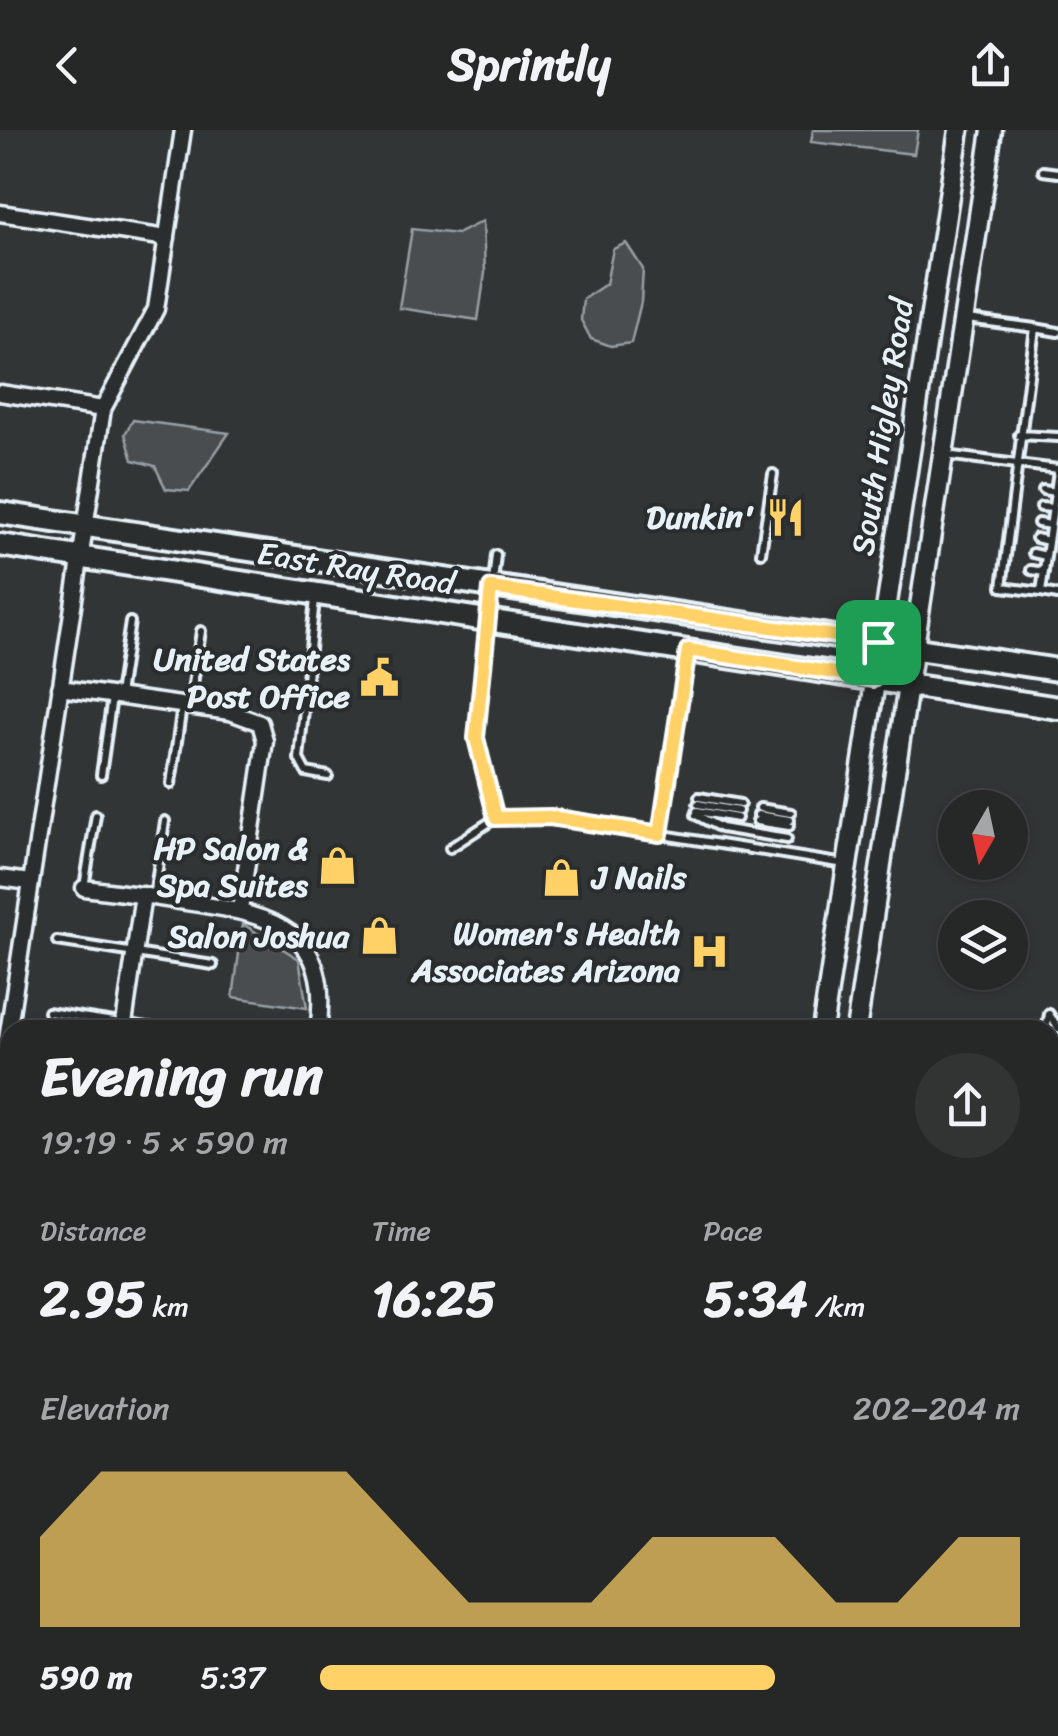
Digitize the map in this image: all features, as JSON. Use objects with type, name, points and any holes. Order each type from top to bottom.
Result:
[{"type":"main road","name":"South Higley Road","points":[[823,1020],[959,130]]},
{"type":"main road","name":"South Higley Road","points":[[858,1020],[992,130]]},
{"type":"main road","points":[[932,310],[966,318]]},
{"type":"main road","name":"East Ray Road","points":[[0,513],[1058,670]]},
{"type":"main road","name":"East Ray Road","points":[[0,545],[1058,708]]},
{"type":"street","points":[[6,1020],[103,409],[153,317],[184,130]]},
{"type":"street","points":[[0,213],[167,238]]},
{"type":"street","points":[[0,393],[103,409]]},
{"type":"street","points":[[60,688],[250,716],[262,726],[265,742],[240,910]]},
{"type":"street","points":[[0,878],[30,882]]},
{"type":"street","points":[[84,888],[240,910],[281,924],[299,940],[315,966],[322,997],[319,1020]]},
{"type":"street","points":[[125,1020],[148,896]]},
{"type":"lane","points":[[1043,171],[1058,173]]},
{"type":"lane","points":[[966,318],[1058,332]]},
{"type":"lane","points":[[1035,328],[1002,587],[1058,595]]},
{"type":"lane","points":[[1019,435],[1058,437]]},
{"type":"lane","points":[[945,454],[1058,470],[1041,592]]},
{"type":"lane","points":[[761,553],[773,474]]},
{"type":"lane","points":[[1018,485],[1030,488]]},
{"type":"lane","points":[[1043,490],[1055,492]]},
{"type":"lane","points":[[1014,503],[1028,505]]},
{"type":"lane","points":[[1040,507],[1053,508]]},
{"type":"lane","points":[[1012,519],[1025,521]]},
{"type":"lane","points":[[1038,523],[1050,525]]},
{"type":"lane","points":[[1010,536],[1022,537]]},
{"type":"lane","points":[[1036,538],[1048,541]]},
{"type":"lane","points":[[1008,550],[1020,552]]},
{"type":"lane","points":[[496,554],[476,738],[496,818]]},
{"type":"lane","points":[[1033,554],[1046,556]]},
{"type":"lane","points":[[1005,567],[1018,568]]},
{"type":"lane","points":[[1030,570],[1044,572]]},
{"type":"lane","points":[[316,593],[299,759],[306,772],[328,776]]},
{"type":"lane","points":[[102,775],[130,622]]},
{"type":"lane","points":[[170,784],[201,631]]},
{"type":"lane","points":[[660,834],[688,650]]},
{"type":"lane","points":[[697,807],[738,811],[697,807]]},
{"type":"lane","points":[[697,807],[722,828],[787,839]]},
{"type":"lane","points":[[84,888],[96,814]]},
{"type":"lane","points":[[790,820],[758,815],[790,820]]},
{"type":"lane","points":[[450,848],[496,818],[550,817],[846,864]]},
{"type":"lane","points":[[148,896],[165,821]]},
{"type":"lane","points":[[57,941],[213,965]]},
{"type":"lane","points":[[48,1012],[89,1020]]},
{"type":"shaded area","points":[[813,130],[918,130],[914,154],[811,142]]},
{"type":"shaded area","points":[[483,221],[485,273],[478,320],[399,308],[412,229],[457,234]]},
{"type":"shaded area","points":[[626,243],[643,269],[641,302],[631,343],[611,346],[591,339],[581,320],[583,299],[606,284],[613,249]]},
{"type":"shaded area","points":[[133,420],[229,433],[189,491],[166,489],[155,466],[133,460],[125,434]]},
{"type":"shaded area","points":[[243,924],[299,959],[307,1008],[233,997]]},
{"type":"place","name":"Dunkin'","points":[[785,517]]},
{"type":"place","name":"United States Post Office","points":[[380,677]]},
{"type":"place","name":"HP Salon & Spa Suites","points":[[338,866]]},
{"type":"place","name":"J Nails","points":[[562,877]]},
{"type":"place","name":"Salon Joshua","points":[[379,936]]},
{"type":"place","name":"Women's Health Associates Arizona","points":[[710,951]]},
{"type":"route","points":[[491,588],[878,642],[873,679],[688,650],[660,834],[550,817],[496,818],[476,738],[477,697],[491,588]]}]
